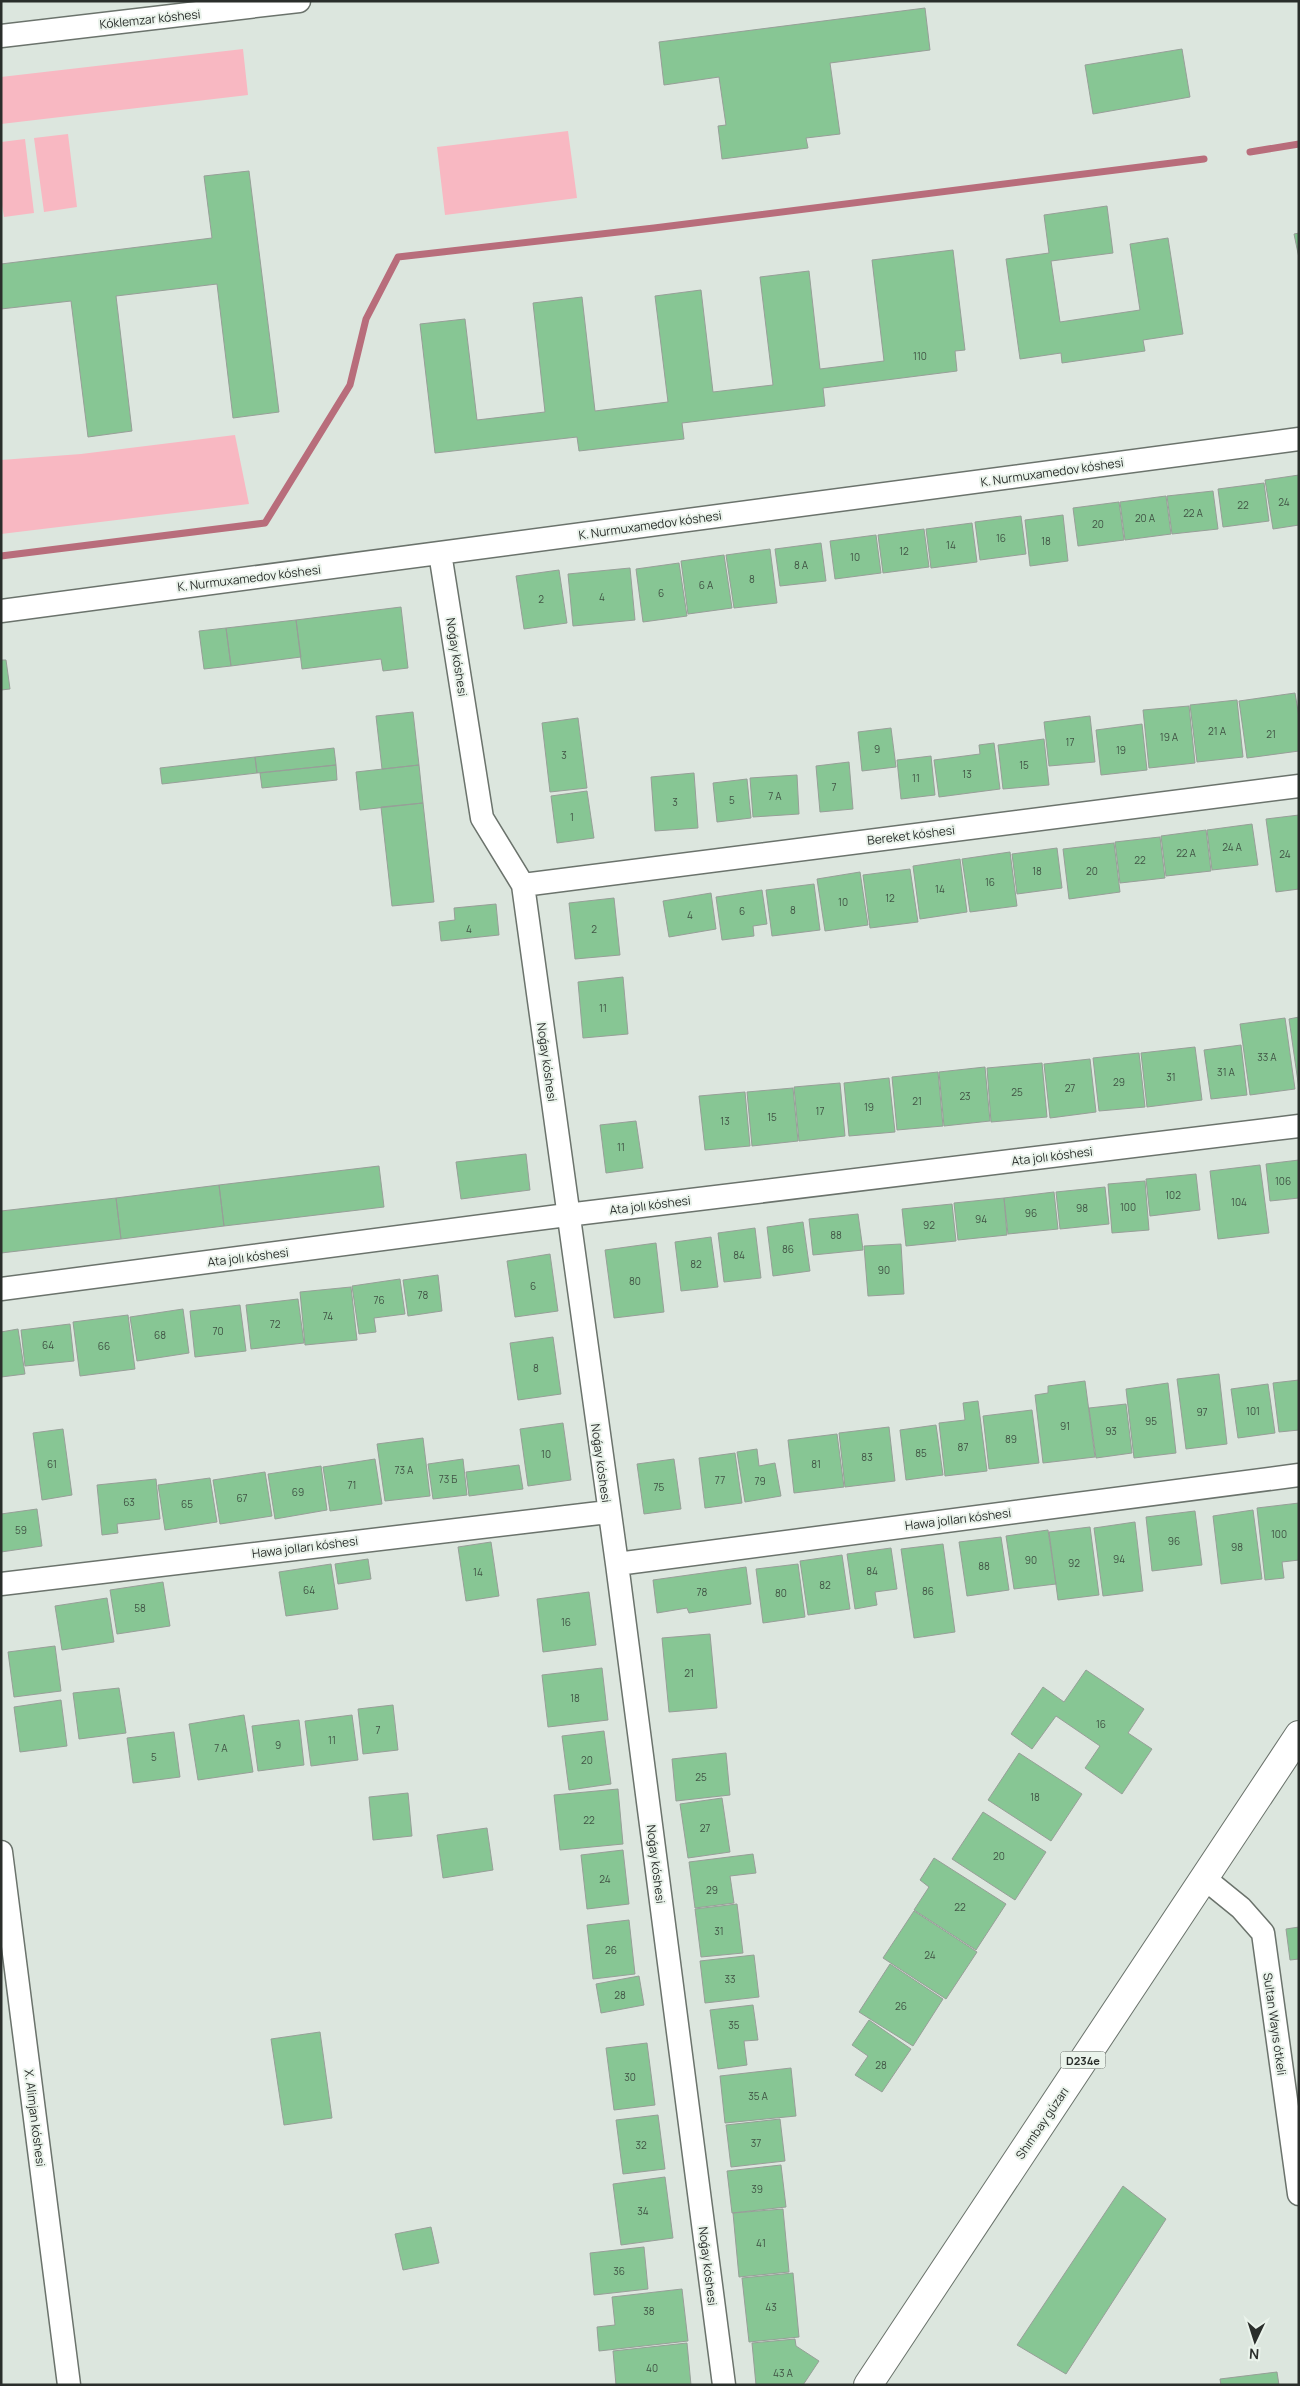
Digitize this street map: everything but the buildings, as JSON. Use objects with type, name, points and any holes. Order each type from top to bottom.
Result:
[{"type":"main road","name":"Shımbay gúzarı","points":[[868,2385],[1299,1736]]},
{"type":"street","name":"Kóklemzar kóshesi","points":[[1,36],[299,1]]},
{"type":"street","name":"K. Nurmuxamedov kóshesi","points":[[1,611],[1299,439]]},
{"type":"street","name":"Noǵay kóshesi","points":[[440,553],[482,818],[523,885],[608,1512],[617,1564],[724,2385]]},
{"type":"street","name":"Bereket kóshesi","points":[[523,885],[1299,786]]},
{"type":"street","name":"Ata jolı kóshesi","points":[[1,1289],[567,1215],[1299,1126]]},
{"type":"street","name":"Hawa jolları kóshesi","points":[[617,1564],[1299,1475]]},
{"type":"street","name":"Hawa jolları kóshesi","points":[[1,1584],[608,1512]]},
{"type":"street","name":"X. Alimjan kóshesi","points":[[1,1852],[69,2385]]},
{"type":"street","name":"Sultan Wayıs ótkeli","points":[[1204,1878],[1242,1908],[1263,1933],[1299,2194]]},
{"type":"shaded area","points":[[243,49],[248,95],[1,124],[1,77]]},
{"type":"shaded area","points":[[568,131],[577,198],[445,215],[437,147]]},
{"type":"shaded area","points":[[68,134],[77,207],[44,212],[34,138]]},
{"type":"shaded area","points":[[25,139],[34,213],[4,217],[1,199],[1,142]]},
{"type":"shaded area","points":[[235,435],[249,504],[1,534],[1,460],[81,454]]},
{"type":"waterway","points":[[1250,152],[1299,144]]},
{"type":"waterway","points":[[1,556],[265,523],[350,385],[366,319],[398,257],[654,228],[1204,159]]}]
